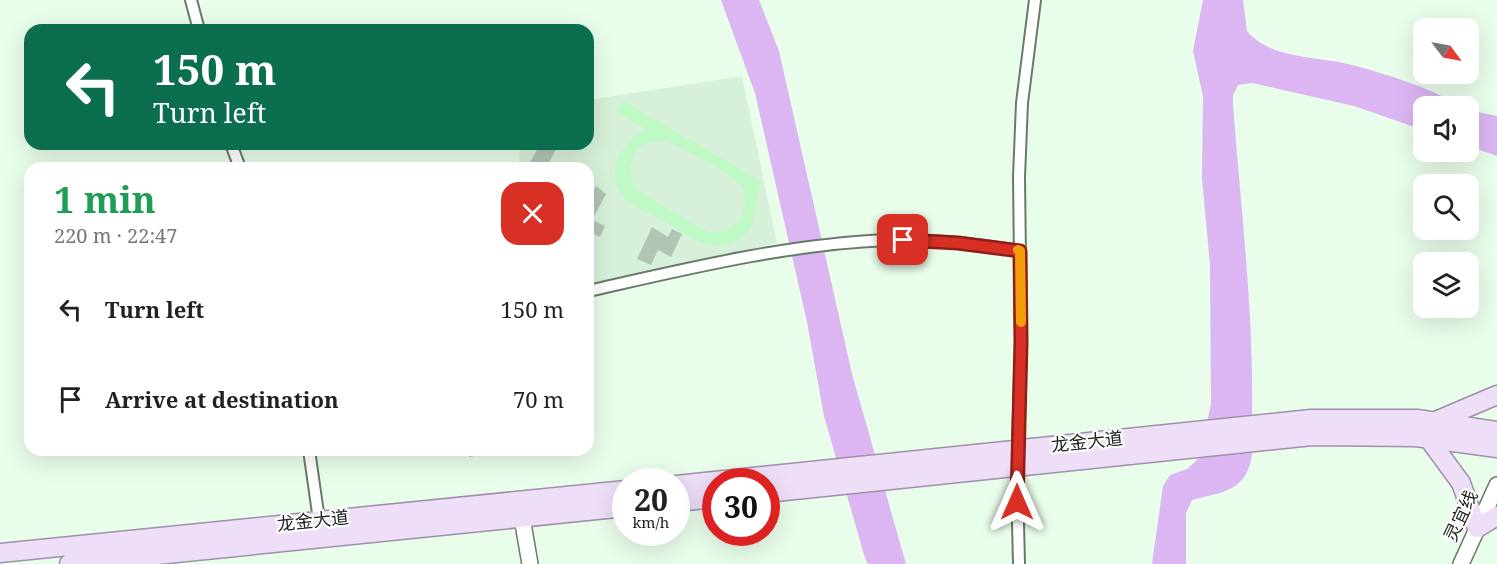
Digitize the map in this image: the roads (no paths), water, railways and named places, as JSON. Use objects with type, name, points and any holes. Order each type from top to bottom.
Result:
[{"type":"main road","points":[[1497,395],[1432,430],[1461,483],[1477,528],[1497,516]]},
{"type":"main road","name":"龙金大道","points":[[1432,430],[1497,448]]},
{"type":"main road","name":"龙金大道","points":[[690,485],[802,481],[1262,433],[1349,435],[1432,430],[1497,431]]},
{"type":"main road","name":"龙金大道","points":[[780,488],[802,481]]},
{"type":"main road","name":"灵宜线","points":[[1461,564],[1497,485]]},
{"type":"main road","name":"龙金大道","points":[[69,564],[520,509],[612,493]]},
{"type":"main road","name":"龙金大道","points":[[0,553],[319,520],[520,509],[612,507]]},
{"type":"main road","points":[[520,509],[530,564]]},
{"type":"street","points":[[191,0],[198,24]]},
{"type":"street","points":[[1019,564],[1017,458],[1021,342],[1020,133],[1035,0]]},
{"type":"street","points":[[594,290],[783,250],[918,240],[1020,251]]},
{"type":"street","points":[[310,456],[319,520]]}]
